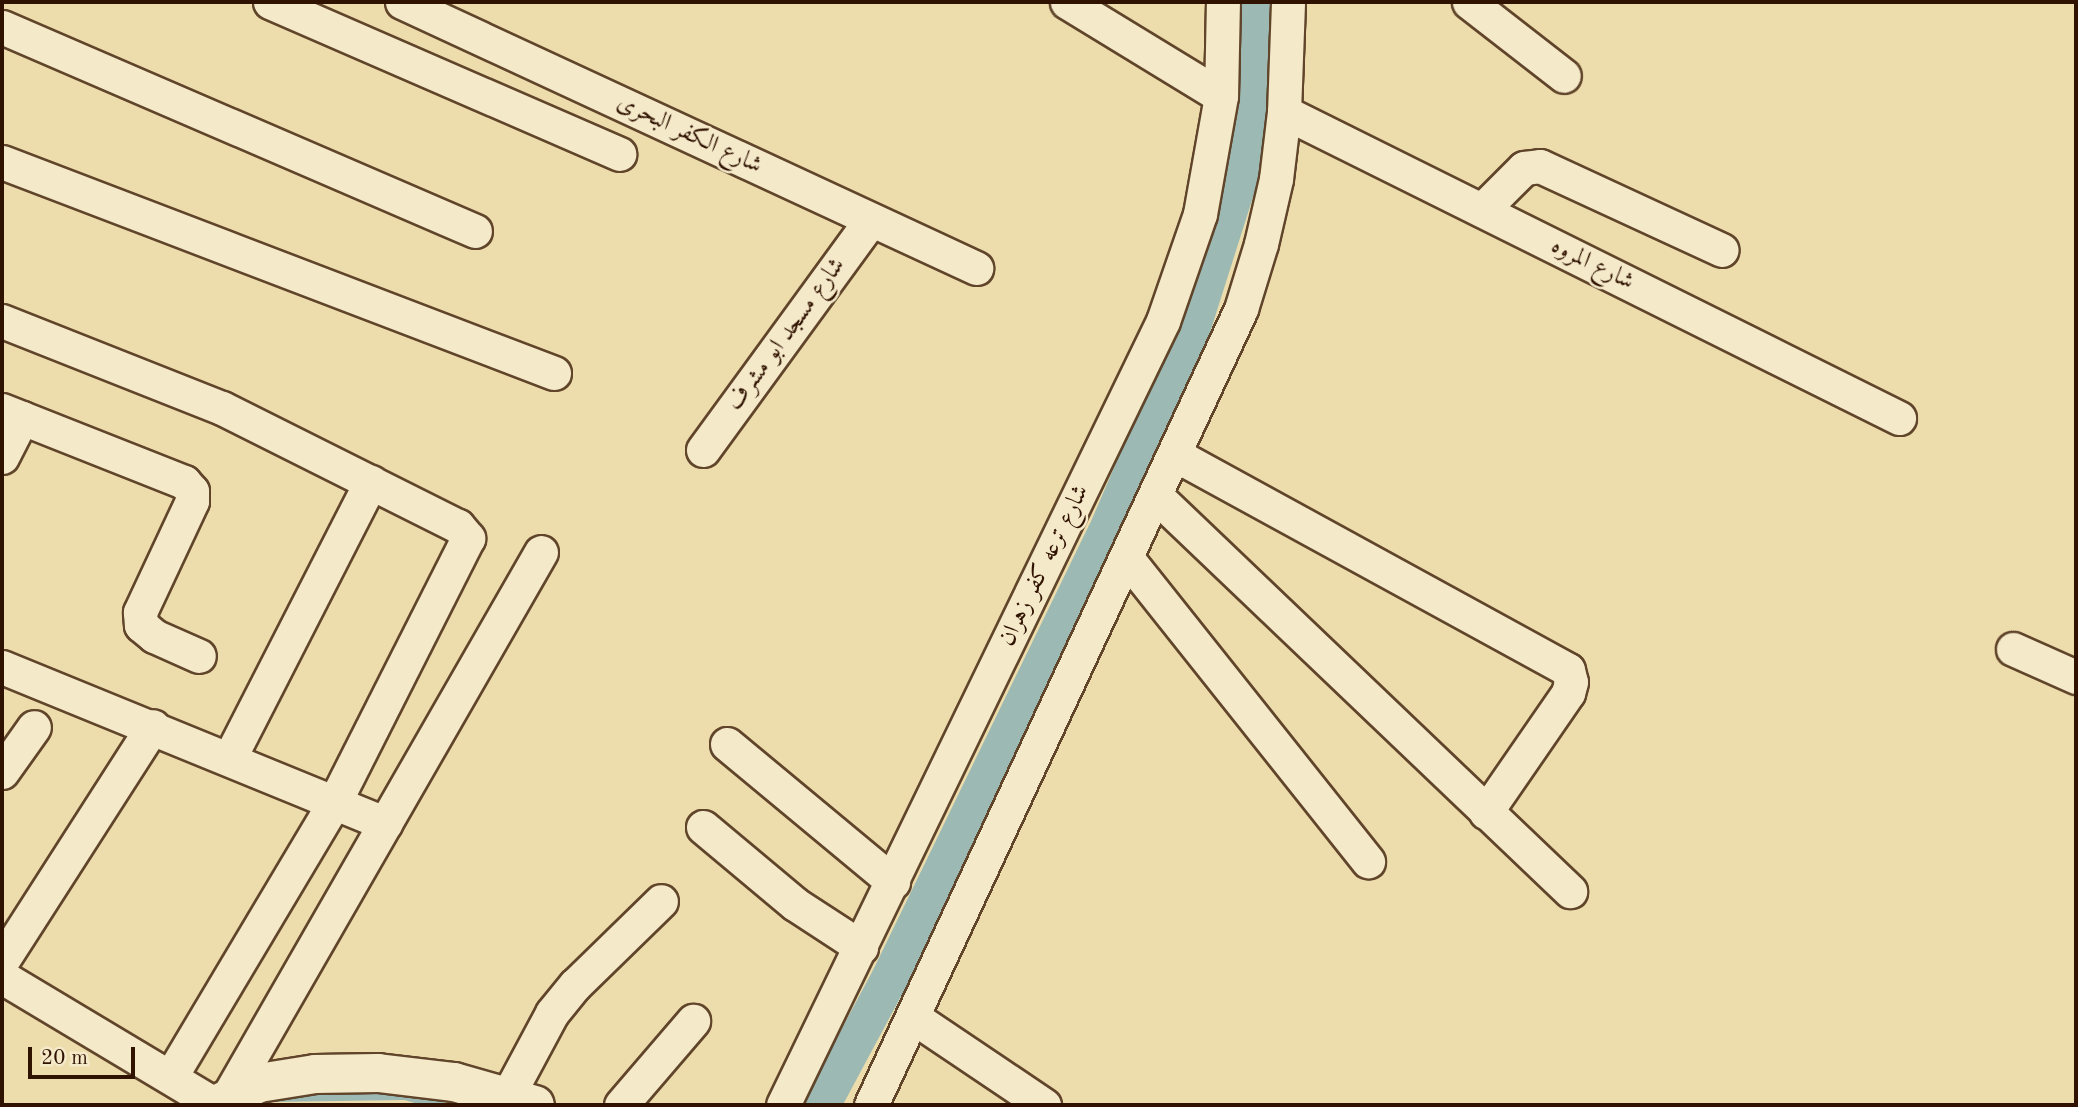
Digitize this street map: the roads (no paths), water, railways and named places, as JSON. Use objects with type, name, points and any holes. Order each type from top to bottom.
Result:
[{"type":"street","points":[[270,2],[620,154]]},
{"type":"street","name":"شارع الكفر البحرى","points":[[402,2],[976,268]]},
{"type":"street","points":[[1067,2],[1221,96]]},
{"type":"street","name":"شارع ترعه كفر زهران","points":[[783,1105],[1163,321],[1200,214],[1221,96],[1223,2]]},
{"type":"street","points":[[871,1105],[1241,309],[1261,244],[1276,179],[1284,112],[1289,2]]},
{"type":"street","points":[[1469,2],[1564,76]]},
{"type":"street","points":[[2,27],[475,231]]},
{"type":"street","name":"شارع المروه","points":[[1284,112],[1899,418]]},
{"type":"street","points":[[2,162],[554,373]]},
{"type":"street","points":[[1482,210],[1524,168],[1540,166],[1722,250]]},
{"type":"street","name":"شارع مسجد ابو مشرف","points":[[703,450],[871,220]]},
{"type":"street","points":[[2,321],[222,408],[458,526],[468,538],[335,801],[171,1076]]},
{"type":"street","points":[[2,457],[12,414],[184,482],[192,491],[192,501],[140,612],[141,625],[154,636],[199,656]]},
{"type":"street","points":[[1174,454],[1568,670],[1571,682],[1568,693],[1486,812]]},
{"type":"street","points":[[230,757],[370,482]]},
{"type":"street","points":[[1155,495],[1570,891]]},
{"type":"street","points":[[241,1099],[385,822],[541,552]]},
{"type":"street","points":[[1126,557],[1368,861]]},
{"type":"street","points":[[2012,649],[2076,677]]},
{"type":"street","points":[[2,667],[230,757],[385,822]]},
{"type":"street","points":[[2,961],[153,726]]},
{"type":"street","points":[[2,772],[34,727]]},
{"type":"street","points":[[727,744],[893,882]]},
{"type":"street","points":[[703,827],[795,905],[861,947]]},
{"type":"street","points":[[2,977],[171,1076],[241,1099],[316,1074],[378,1073],[454,1082],[521,1101],[552,1013],[575,985],[661,901]]},
{"type":"street","points":[[913,1017],[1044,1105]]},
{"type":"street","points":[[621,1105],[693,1021]]},
{"type":"waterway","points":[[821,1105],[889,978],[1105,534],[1186,345],[1249,146],[1253,2]]},
{"type":"waterway","points":[[258,1105],[270,1097],[405,1095],[441,1105]]}]
